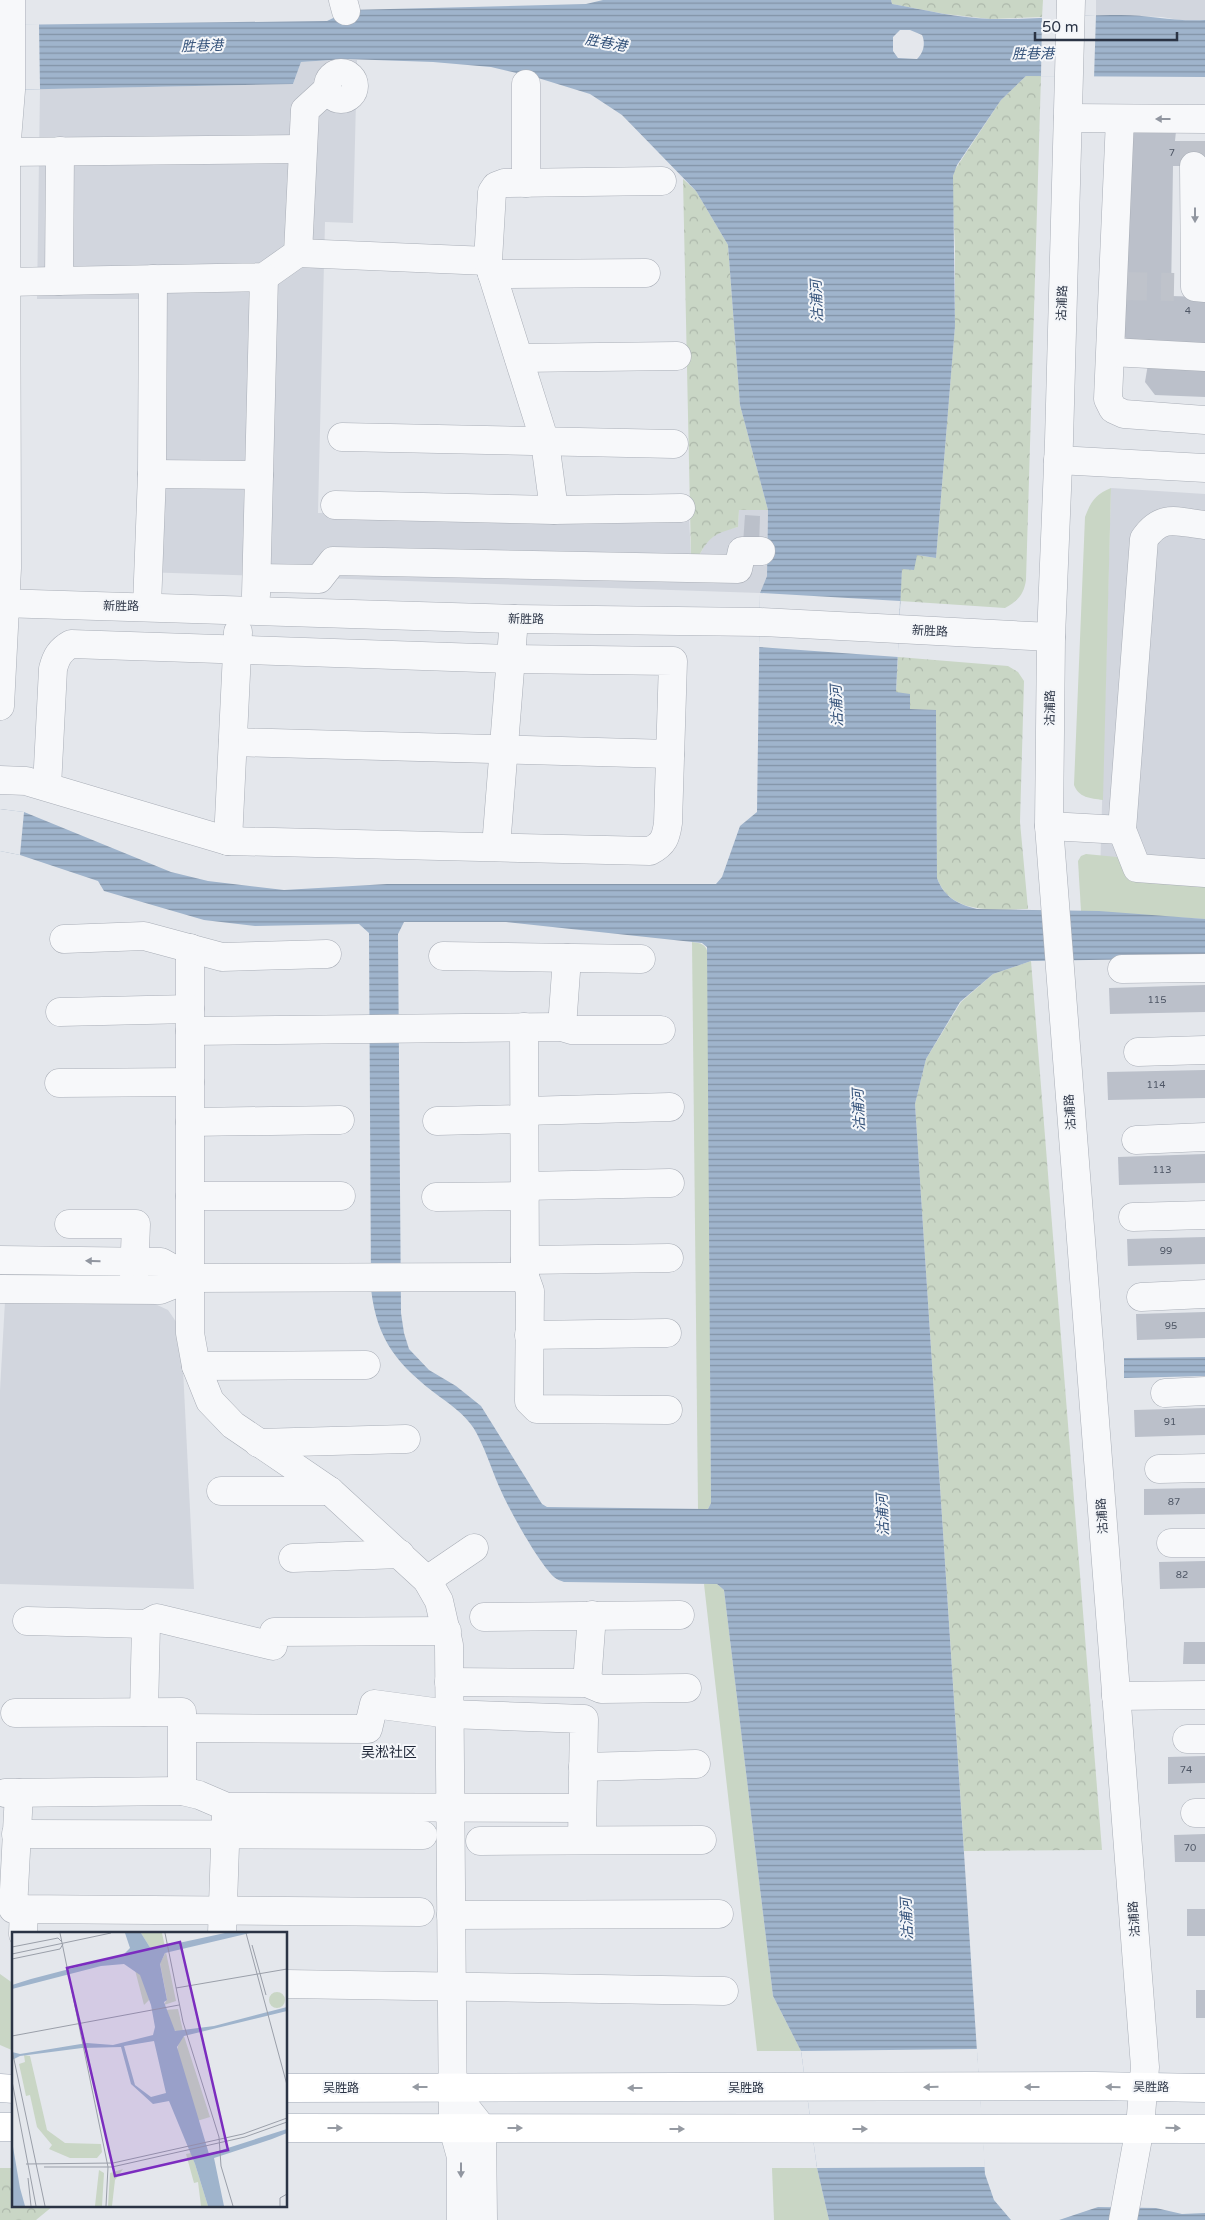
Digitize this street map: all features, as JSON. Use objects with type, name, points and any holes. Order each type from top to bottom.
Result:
[{"type":"main road","name":"吴胜路","points":[[288,2088],[1205,2088]]},
{"type":"main road","points":[[288,2128],[812,2129],[1140,2127],[1205,2129]]},
{"type":"street","name":"沽浦路","points":[[1070,8],[1058,460],[1051,637],[1049,826],[1145,2067],[1140,2127],[1125,2213]]},
{"type":"street","points":[[0,706],[3,603],[6,152],[12,12]]},
{"type":"street","points":[[526,84],[526,183]]},
{"type":"street","points":[[298,253],[305,110],[328,89]]},
{"type":"street","points":[[1068,118],[1120,119],[1196,136],[1191,287]]},
{"type":"street","points":[[1120,119],[1116,286],[1108,399],[1113,409],[1124,414],[1205,420]]},
{"type":"street","points":[[6,152],[302,149]]},
{"type":"street","points":[[59,281],[60,151]]},
{"type":"street","points":[[554,510],[545,442],[490,267],[492,192],[496,186],[504,183],[662,181]]},
{"type":"street","points":[[5,282],[264,277],[298,253],[490,267],[646,273]]},
{"type":"street","points":[[228,841],[237,650],[257,578],[264,277]]},
{"type":"street","points":[[147,606],[152,474],[153,279]]},
{"type":"street","points":[[1110,352],[1205,357]]},
{"type":"street","points":[[518,358],[677,356]]},
{"type":"street","points":[[342,438],[674,444]]},
{"type":"street","points":[[1058,460],[1205,468]]},
{"type":"street","points":[[152,474],[259,475]]},
{"type":"street","points":[[336,505],[554,510],[681,508]]},
{"type":"street","points":[[1205,524],[1162,521],[1152,528],[1144,539],[1122,830],[1137,868],[1205,872]]},
{"type":"street","points":[[257,578],[319,579],[333,561],[738,569],[742,551],[762,551]]},
{"type":"street","name":"新胜路","points":[[3,603],[514,618],[760,622],[1051,637]]},
{"type":"street","points":[[496,847],[514,618]]},
{"type":"street","points":[[0,780],[26,781],[228,841],[650,851],[660,846],[666,838],[668,823],[673,661],[510,659],[71,644],[63,648],[56,658],[53,669],[47,787]]},
{"type":"street","points":[[233,742],[670,754]]},
{"type":"street","points":[[1049,826],[1122,830]]},
{"type":"street","points":[[64,939],[144,936],[222,957],[327,954]]},
{"type":"street","points":[[190,948],[190,1333],[196,1366],[210,1401],[233,1425],[330,1491],[428,1580],[439,1602],[447,1631],[452,2087],[453,2128],[461,2157],[461,2220]]},
{"type":"street","points":[[443,956],[641,959]]},
{"type":"street","points":[[562,1026],[567,958]]},
{"type":"street","points":[[1122,970],[1205,968]]},
{"type":"street","points":[[60,1012],[364,1028],[524,1028],[562,1026],[572,1030],[660,1030]]},
{"type":"street","points":[[524,1028],[525,1269],[530,1291],[529,1401],[537,1409],[668,1410]]},
{"type":"street","points":[[1138,1052],[1205,1050]]},
{"type":"street","points":[[59,1083],[190,1082]]},
{"type":"street","points":[[437,1121],[670,1108]]},
{"type":"street","points":[[190,1122],[340,1120]]},
{"type":"street","points":[[1136,1140],[1205,1137]]},
{"type":"street","points":[[436,1197],[670,1183]]},
{"type":"street","points":[[190,1196],[341,1196]]},
{"type":"street","points":[[1133,1217],[1205,1215]]},
{"type":"street","points":[[69,1224],[136,1224],[134,1290]]},
{"type":"street","points":[[0,1289],[160,1290],[190,1278],[407,1277],[668,1258]]},
{"type":"street","points":[[0,1260],[161,1262],[190,1278]]},
{"type":"street","points":[[1141,1297],[1205,1294]]},
{"type":"street","points":[[529,1335],[667,1333]]},
{"type":"street","points":[[196,1366],[366,1365]]},
{"type":"street","points":[[1165,1392],[1205,1391]]},
{"type":"street","points":[[258,1443],[406,1439]]},
{"type":"street","points":[[1159,1469],[1205,1468]]},
{"type":"street","points":[[221,1491],[330,1491]]},
{"type":"street","points":[[1171,1543],[1205,1543]]},
{"type":"street","points":[[428,1580],[474,1548]]},
{"type":"street","points":[[293,1558],[400,1554]]},
{"type":"street","points":[[587,1683],[592,1615]]},
{"type":"street","points":[[484,1617],[680,1615]]},
{"type":"street","points":[[27,1621],[146,1624],[157,1618],[273,1646],[274,1632],[447,1631]]},
{"type":"street","points":[[144,1712],[146,1624]]},
{"type":"street","points":[[449,1682],[587,1683],[601,1688],[687,1688]]},
{"type":"street","points":[[1116,1696],[1205,1695]]},
{"type":"street","points":[[182,1728],[368,1728],[374,1704],[449,1714],[584,1719],[582,1840]]},
{"type":"street","points":[[15,1713],[182,1712],[182,1791]]},
{"type":"street","points":[[583,1766],[696,1764]]},
{"type":"street","points":[[420,1912],[223,1922],[23,1921],[13,1909],[16,1834],[12,1793],[182,1791],[199,1794],[226,1807],[582,1808]]},
{"type":"street","points":[[223,1922],[226,1807]]},
{"type":"street","points":[[16,1834],[423,1835]]},
{"type":"street","points":[[480,1841],[702,1840]]},
{"type":"street","points":[[451,1916],[719,1914]]},
{"type":"street","points":[[288,1984],[724,1991]]},
{"type":"street","points":[[452,2087],[482,2128],[483,2220]]},
{"type":"shaded area","points":[[1096,0],[1205,0],[1205,20],[1185,21],[1162,17],[1096,15]]},
{"type":"shaded area","points":[[357,60],[353,223],[325,222],[318,513],[689,516],[691,557],[699,556],[707,541],[721,531],[738,527],[739,510],[768,510],[767,576],[760,593],[142,572],[147,299],[37,299],[40,89],[293,84],[301,62]]},
{"type":"shaded area","points":[[1111,488],[1205,494],[1205,919],[1099,911]]},
{"type":"shaded area","points":[[5,1301],[153,1303],[168,1310],[181,1329],[194,1589],[0,1584],[0,1390]]},
{"type":"green space","points":[[891,0],[1043,0],[1042,17],[990,19],[945,14],[892,4]]},
{"type":"green space","points":[[1026,76],[1041,76],[1025,585],[1020,597],[1005,608],[900,601],[902,568],[917,555],[936,558],[955,326],[955,248],[952,182],[954,171],[1001,100]]},
{"type":"green space","points":[[683,179],[696,191],[728,245],[740,405],[768,510],[739,510],[738,527],[714,536],[706,544],[699,556],[691,557]]},
{"type":"green space","points":[[1111,488],[1103,800],[1082,795],[1074,785],[1085,517],[1095,499],[1101,493]]},
{"type":"green space","points":[[898,657],[1008,666],[1018,672],[1024,681],[1020,822],[1028,909],[988,909],[963,905],[952,899],[937,878],[936,710],[909,709],[896,692]]},
{"type":"green space","points":[[1086,854],[1117,857],[1205,881],[1205,919],[1081,911],[1078,861],[1081,856]]},
{"type":"green space","points":[[692,942],[703,945],[708,954],[711,1503],[708,1509],[698,1509]]},
{"type":"green space","points":[[1031,961],[1102,1850],[964,1851],[915,1104],[926,1059],[961,1002],[993,974]]},
{"type":"green space","points":[[704,1584],[717,1584],[724,1590],[773,1996],[801,2051],[757,2051]]},
{"type":"green space","points":[[0,1974],[12,1983],[12,2050],[0,2045]]},
{"type":"green space","points":[[0,2168],[12,2168],[12,2208],[51,2208],[36,2220],[0,2220]]},
{"type":"green space","points":[[772,2168],[817,2168],[829,2220],[774,2220]]},
{"type":"water","points":[[603,0],[891,0],[892,4],[979,18],[1007,19],[1121,15],[1205,20],[1205,77],[1026,76],[1001,100],[957,165],[953,176],[955,326],[936,558],[917,555],[914,570],[902,569],[896,692],[910,694],[910,709],[936,710],[937,878],[947,895],[963,905],[977,909],[1099,911],[1205,919],[1205,958],[1031,961],[993,974],[960,1002],[926,1059],[915,1104],[985,2174],[994,2200],[1011,2220],[829,2220],[817,2168],[801,2051],[773,1996],[724,1590],[717,1584],[564,1582],[555,1578],[533,1550],[512,1513],[474,1428],[461,1413],[426,1386],[402,1363],[392,1351],[385,1338],[374,1308],[371,1289],[369,933],[359,924],[255,926],[204,920],[104,891],[98,881],[20,855],[0,851],[0,809],[24,812],[171,872],[208,881],[284,890],[387,884],[716,884],[722,877],[740,826],[757,812],[760,593],[767,576],[768,510],[740,405],[728,245],[696,191],[622,115],[590,94],[538,78],[491,67],[433,62],[346,59],[301,62],[293,84],[0,90],[0,25],[327,21],[350,10],[586,4]],"holes":[[[900,30],[910,30],[922,35],[923,48],[917,59],[898,58],[893,51],[893,37]],[[404,922],[506,922],[702,943],[707,947],[711,1503],[708,1509],[547,1507],[542,1504],[481,1406],[456,1386],[429,1370],[409,1349],[401,1313],[398,934]]]},
{"type":"water","points":[[1205,1357],[1205,1376],[1124,1378],[1124,1358]]},
{"type":"water","points":[[1098,2207],[1156,2208],[1182,2214],[1205,2213],[1205,2220],[1059,2220]]},
{"type":"pier","points":[[1096,15],[1094,78],[1041,76],[1042,17]]},
{"type":"pier","points":[[39,24],[40,89],[0,90],[0,25]]},
{"type":"pier","points":[[760,593],[900,601],[898,657],[759,647]]},
{"type":"pier","points":[[0,809],[24,812],[20,855],[0,851]]},
{"type":"pier","points":[[977,2049],[985,2167],[817,2168],[801,2051]]},
{"type":"building","points":[[1127,130],[1176,131],[1175,141],[1205,141],[1205,166],[1173,166],[1171,296],[1205,297],[1205,352],[1134,348],[1119,330]]},
{"type":"building","points":[[1149,358],[1205,361],[1205,397],[1155,395],[1145,382]]},
{"type":"building","points":[[745,515],[760,516],[759,545],[743,544]]},
{"type":"building","points":[[1205,985],[1205,1012],[1110,1014],[1109,988]]},
{"type":"building","points":[[1205,1070],[1205,1098],[1108,1100],[1107,1072]]},
{"type":"building","points":[[1205,1154],[1205,1183],[1119,1185],[1118,1157]]},
{"type":"building","points":[[1205,1237],[1205,1264],[1128,1266],[1127,1239]]},
{"type":"building","points":[[1205,1312],[1205,1338],[1137,1340],[1136,1314]]},
{"type":"building","points":[[1205,1408],[1205,1435],[1135,1437],[1134,1410]]},
{"type":"building","points":[[1205,1488],[1205,1514],[1144,1515],[1144,1489]]},
{"type":"building","points":[[1205,1561],[1205,1588],[1160,1589],[1159,1562]]},
{"type":"building","points":[[1184,1642],[1205,1642],[1205,1664],[1183,1664]]},
{"type":"building","points":[[1205,1756],[1205,1783],[1168,1784],[1168,1757]]},
{"type":"building","points":[[1205,1834],[1205,1862],[1175,1862],[1174,1835]]},
{"type":"building","points":[[1187,1909],[1205,1909],[1205,1936],[1187,1936]]},
{"type":"building","points":[[1196,1990],[1205,1990],[1205,2018],[1196,2018]]},
{"type":"tunnel","points":[[1194,141],[1194,166]]},
{"type":"tunnel","points":[[1119,286],[1174,287]]},
{"type":"district","name":"吴淞社区","points":[[389,1752]]},
{"type":"water label","name":"胜巷港","points":[[606,43]]},
{"type":"water label","name":"胜巷港","points":[[202,46]]},
{"type":"water label","name":"胜巷港","points":[[1033,54]]},
{"type":"water label","name":"沽浦河","points":[[817,301]]},
{"type":"water label","name":"沽浦河","points":[[837,706]]},
{"type":"water label","name":"沽浦河","points":[[859,1110]]},
{"type":"water label","name":"沽浦河","points":[[883,1515]]},
{"type":"water label","name":"沽浦河","points":[[907,1919]]}]
